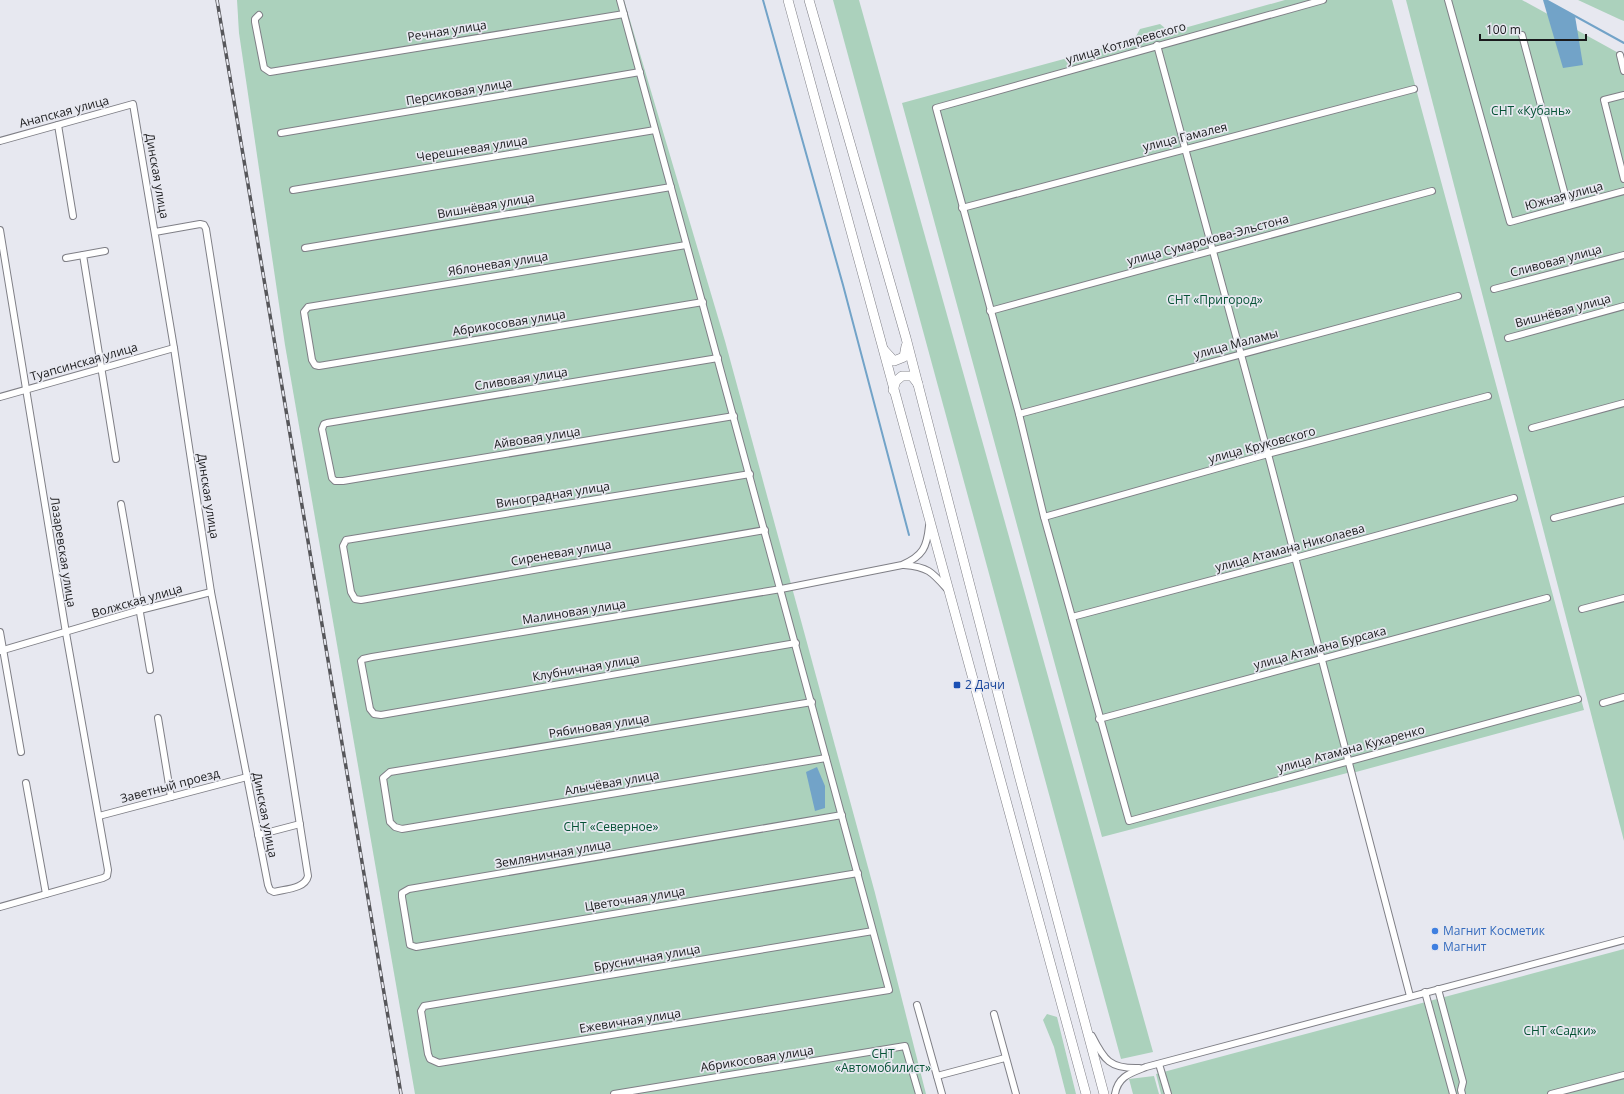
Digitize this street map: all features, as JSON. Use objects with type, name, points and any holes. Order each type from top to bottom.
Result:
[{"type":"main road","points":[[788,0],[893,391],[1086,1094]]},
{"type":"main road","points":[[809,0],[906,338],[1019,776],[1104,1094]]},
{"type":"main road","points":[[881,345],[891,359],[898,360],[906,353],[906,338]]},
{"type":"main road","points":[[893,391],[896,381],[902,376],[912,376],[918,385]]},
{"type":"street","points":[[620,0],[796,643],[873,931]]},
{"type":"street","name":"улица Котляревского","points":[[962,208],[936,108],[1157,45],[1323,0]]},
{"type":"street","name":"Южная улица","points":[[1448,0],[1510,222],[1624,191]]},
{"type":"street","name":"Речная улица","points":[[259,15],[255,19],[264,68],[267,71],[274,72],[624,14]]},
{"type":"street","points":[[1522,35],[1568,206]]},
{"type":"street","points":[[1157,45],[1268,454],[1410,996]]},
{"type":"street","points":[[1620,55],[1624,72]]},
{"type":"street","name":"Персиковая улица","points":[[281,133],[640,72]]},
{"type":"street","name":"улица Гамалея","points":[[962,208],[1414,89]]},
{"type":"street","points":[[1624,95],[1604,100],[1624,179]]},
{"type":"street","name":"Анапская улица","points":[[0,141],[133,104]]},
{"type":"street","name":"Динская улица","points":[[133,104],[174,348],[211,592],[258,835],[270,890],[274,892],[303,885],[307,881],[308,876],[300,824]]},
{"type":"street","points":[[58,125],[73,216]]},
{"type":"street","name":"Черешневая улица","points":[[293,190],[655,130]]},
{"type":"street","name":"Вишнёвая улица","points":[[304,248],[670,187]]},
{"type":"street","name":"улица Сумарокова-Эльстона","points":[[990,311],[1432,192]]},
{"type":"street","points":[[962,208],[1019,414],[1044,517],[1099,719]]},
{"type":"street","points":[[155,232],[200,224],[204,225],[206,229],[300,824],[258,835]]},
{"type":"street","name":"Лазаревская улица","points":[[0,230],[66,633],[108,870],[107,876],[46,894]]},
{"type":"street","name":"Яблоневая улица","points":[[319,366],[315,365],[312,360],[304,312],[306,308],[312,306],[686,245]]},
{"type":"street","points":[[66,258],[105,251]]},
{"type":"street","name":"Сливовая улица","points":[[1494,289],[1624,255]]},
{"type":"street","points":[[83,256],[100,369],[116,459]]},
{"type":"street","name":"улица Маламы","points":[[1019,414],[1458,296]]},
{"type":"street","name":"Абрикосовая улица","points":[[319,366],[703,302]]},
{"type":"street","name":"Вишнёвая улица","points":[[1508,338],[1624,306]]},
{"type":"street","name":"Туапсинская улица","points":[[0,397],[174,348]]},
{"type":"street","name":"Сливовая улица","points":[[343,481],[335,482],[332,478],[322,429],[324,424],[327,423],[718,358]]},
{"type":"street","name":"улица Круковского","points":[[1044,517],[1268,454],[1488,396]]},
{"type":"street","points":[[1532,428],[1624,403]]},
{"type":"street","name":"Айвовая улица","points":[[343,481],[734,416]]},
{"type":"street","name":"Виноградная улица","points":[[361,600],[355,599],[351,592],[343,546],[346,540],[750,474]]},
{"type":"street","name":"улица Атамана Николаева","points":[[1072,617],[1514,498]]},
{"type":"street","points":[[1554,518],[1624,500]]},
{"type":"street","points":[[121,504],[150,670]]},
{"type":"street","points":[[902,565],[914,560],[922,552],[928,539],[930,523]]},
{"type":"street","name":"Сиреневая улица","points":[[361,600],[765,530]]},
{"type":"street","points":[[902,565],[922,567],[932,572],[948,590]]},
{"type":"street","name":"Малиновая улица","points":[[380,715],[374,714],[370,708],[361,665],[363,659],[781,589],[902,565]]},
{"type":"street","name":"Волжская улица","points":[[2,650],[66,633],[140,610],[211,592]]},
{"type":"street","name":"улица Атамана Бурсака","points":[[1099,719],[1547,598]]},
{"type":"street","points":[[1582,609],[1624,598]]},
{"type":"street","points":[[0,632],[21,752]]},
{"type":"street","name":"Клубничная улица","points":[[380,715],[796,643]]},
{"type":"street","points":[[1604,703],[1624,697]]},
{"type":"street","name":"улица Атамана Кухаренко","points":[[1099,719],[1129,821],[1578,699]]},
{"type":"street","name":"Рябиновая улица","points":[[402,829],[396,827],[390,822],[383,778],[390,772],[812,702]]},
{"type":"street","points":[[158,718],[171,797]]},
{"type":"street","name":"Алычёвая улица","points":[[402,829],[826,758]]},
{"type":"street","name":"Заветный проезд","points":[[99,816],[247,777]]},
{"type":"street","points":[[0,907],[46,894],[26,784]]},
{"type":"street","name":"Земляничная улица","points":[[416,947],[410,945],[402,897],[402,894],[409,889],[842,815]]},
{"type":"street","name":"Цветочная улица","points":[[416,947],[858,873]]},
{"type":"street","name":"Ежевичная улица","points":[[424,1006],[421,1011],[428,1054],[430,1059],[439,1063],[889,990],[873,931]]},
{"type":"street","name":"Брусничная улица","points":[[424,1006],[873,931]]},
{"type":"street","points":[[1115,1094],[1118,1084],[1122,1078],[1146,1067],[1438,988],[1624,940]]},
{"type":"street","points":[[1438,988],[1464,1082],[1461,1090],[1462,1094]]},
{"type":"street","points":[[1425,992],[1453,1094]]},
{"type":"street","points":[[917,1005],[942,1094]]},
{"type":"street","points":[[994,1014],[1016,1094]]},
{"type":"street","points":[[1086,1025],[1104,1058],[1111,1064],[1127,1068],[1146,1067]]},
{"type":"street","name":"Абрикосовая улица","points":[[614,1094],[905,1046],[919,1094]]},
{"type":"street","points":[[936,1076],[1005,1058]]},
{"type":"street","points":[[1159,1064],[1168,1094]]},
{"type":"street","points":[[1551,1094],[1624,1075]]},
{"type":"green space","name":"СНТ «Северное»","points":[[237,0],[624,0],[725,341],[875,893],[926,1094],[415,1094],[285,345],[239,33]]},
{"type":"green space","points":[[833,0],[859,0],[1153,1052],[1121,1059]]},
{"type":"green space","name":"СНТ «Пригород»","points":[[1285,0],[1392,0],[1584,710],[1356,772],[1351,772],[1102,837],[902,103],[1134,40],[1140,29],[1160,24],[1170,32]]},
{"type":"green space","name":"СНТ «Кубань»","points":[[1406,0],[1522,0],[1624,56],[1624,841]]},
{"type":"green space","points":[[1578,0],[1624,0],[1624,21],[1619,19]]},
{"type":"green space","name":"СНТ «Садки»","points":[[1624,949],[1624,1094],[1161,1094],[1156,1074]]},
{"type":"green space","points":[[1047,1014],[1057,1017],[1076,1094],[1066,1094],[1054,1047],[1043,1020]]},
{"type":"green space","points":[[1154,1076],[1159,1094],[1133,1094],[1129,1079]]},
{"type":"water","points":[[1543,0],[1546,0],[1575,16],[1583,65],[1563,68]]},
{"type":"water","points":[[817,767],[825,786],[825,808],[815,811],[806,772]]},
{"type":"waterway","points":[[763,0],[843,285],[909,535]]},
{"type":"waterway","points":[[1546,0],[1624,43]]},
{"type":"railway","points":[[217,0],[401,1094]]},
{"type":"place","name":"2 Дачи","points":[[957,685]]},
{"type":"place","name":"Магнит Косметик","points":[[1435,931]]},
{"type":"place","name":"Магнит","points":[[1435,947]]},
{"type":"park label","name":"СНТ «Автомобилист»","points":[[883,1061]]}]
